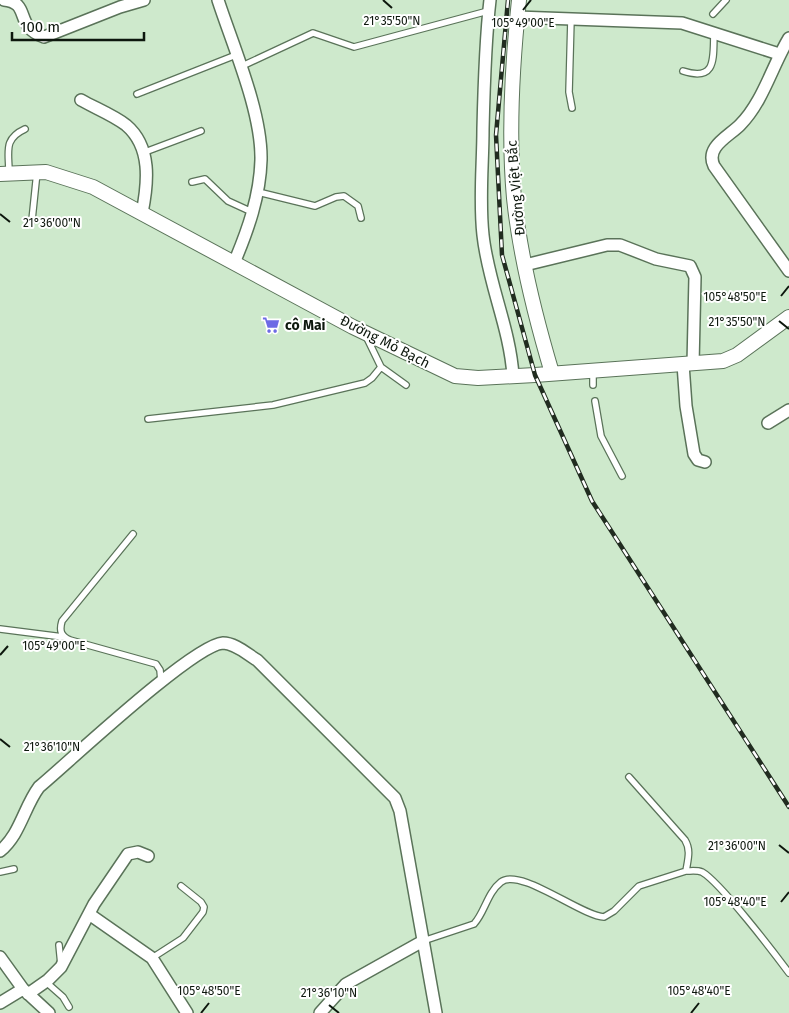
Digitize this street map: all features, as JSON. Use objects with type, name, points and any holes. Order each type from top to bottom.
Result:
[{"type":"street","points":[[4,0],[15,1],[20,6],[22,18],[31,31],[44,37],[120,7],[144,0]]},
{"type":"street","points":[[218,0],[258,129],[261,157],[258,192],[234,263]]},
{"type":"street","name":"Đường Việt Bắc","points":[[519,0],[511,133],[514,198],[533,305],[552,373]]},
{"type":"street","points":[[489,6],[484,69],[481,206],[486,256],[493,292],[509,340],[513,376]]},
{"type":"street","points":[[517,17],[682,23],[779,54]]},
{"type":"street","points":[[789,38],[779,54],[751,112],[740,125],[714,148],[712,161],[789,271]]},
{"type":"street","points":[[81,100],[126,125],[145,152],[146,191],[142,213]]},
{"type":"street","name":"Đường Mỏ Bạch","points":[[4,173],[46,172],[93,186],[364,332],[455,376],[478,378],[513,376],[688,364],[730,359],[789,316]]},
{"type":"street","points":[[525,265],[607,245],[620,245],[656,258],[690,266],[695,277],[686,406],[694,454],[698,460],[705,462]]},
{"type":"street","points":[[768,423],[789,410]]},
{"type":"street","points":[[0,851],[11,840],[32,797],[39,787],[161,681],[209,648],[223,643],[234,646],[264,666],[395,798],[400,811],[436,1013]]},
{"type":"street","points":[[0,1003],[46,982],[61,967],[89,914],[128,854],[138,852],[148,856]]},
{"type":"street","points":[[89,914],[152,958],[187,1013]]},
{"type":"street","points":[[320,1013],[346,984],[423,941]]},
{"type":"street","points":[[0,957],[26,991],[49,1013]]},
{"type":"lane","points":[[713,14],[726,0]]},
{"type":"lane","points":[[240,67],[312,33],[354,47],[489,6]]},
{"type":"lane","points":[[571,19],[569,92],[572,108]]},
{"type":"lane","points":[[683,70],[702,74],[708,71],[713,61],[714,33]]},
{"type":"lane","points":[[137,94],[236,55]]},
{"type":"lane","points":[[4,173],[9,142],[15,133],[25,129]]},
{"type":"lane","points":[[145,152],[201,131]]},
{"type":"lane","points":[[32,220],[37,172]]},
{"type":"lane","points":[[192,182],[205,179],[234,205],[252,212]]},
{"type":"lane","points":[[258,192],[315,206],[336,197],[344,196],[358,206],[361,218]]},
{"type":"lane","points":[[364,332],[381,367],[406,385]]},
{"type":"lane","points":[[148,419],[273,406],[365,383],[381,367]]},
{"type":"lane","points":[[593,370],[594,385]]},
{"type":"lane","points":[[595,401],[601,436],[622,476]]},
{"type":"lane","points":[[63,637],[60,627],[62,621],[133,534]]},
{"type":"lane","points":[[0,629],[63,637],[147,660],[156,664],[160,670],[161,681]]},
{"type":"lane","points":[[629,777],[685,840],[689,854],[686,871]]},
{"type":"lane","points":[[0,872],[14,868]]},
{"type":"lane","points":[[423,941],[474,924],[492,892],[507,879],[535,887],[594,915],[604,917],[614,911],[639,886],[686,871],[701,872],[709,878],[758,934],[789,973]]},
{"type":"lane","points":[[152,958],[183,938],[203,912],[204,907],[201,902],[181,886]]},
{"type":"lane","points":[[59,945],[61,967]]},
{"type":"lane","points":[[46,982],[63,997],[69,1007]]},
{"type":"railway","points":[[508,0],[496,135],[502,255],[535,375],[592,501],[789,807]]},
{"type":"place","name":"cô Mai","points":[[271,325]]}]
